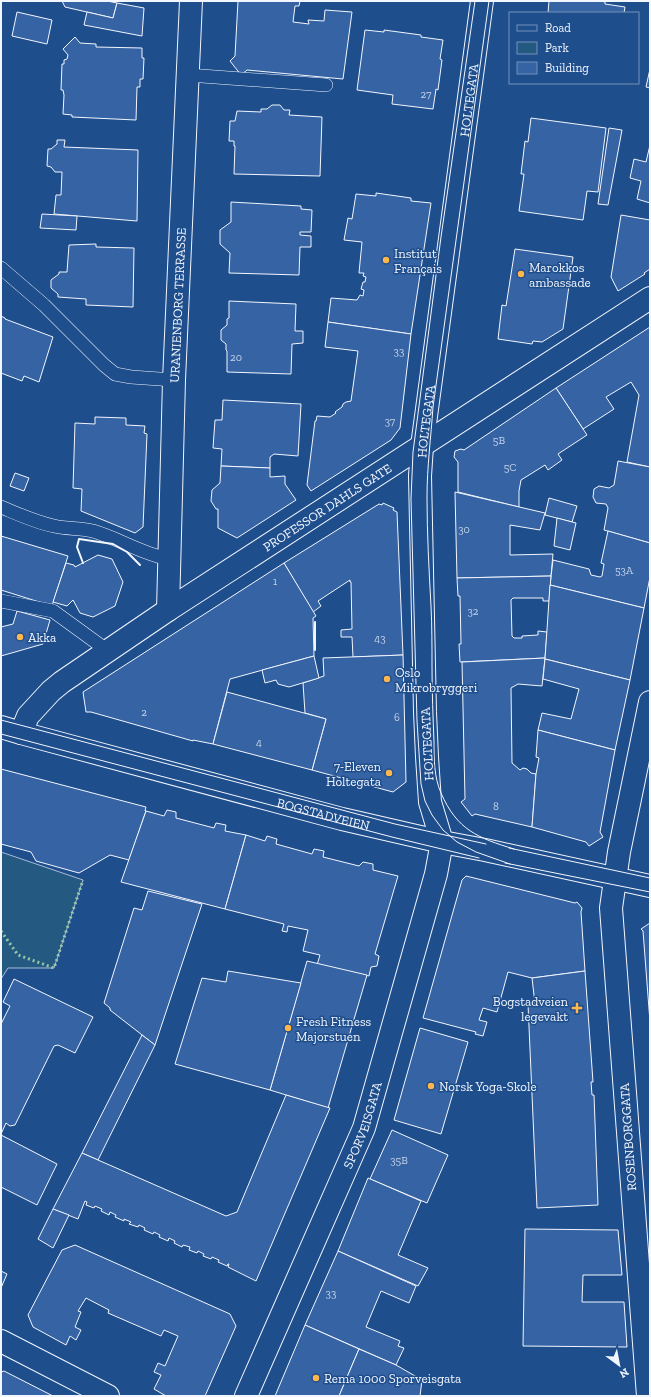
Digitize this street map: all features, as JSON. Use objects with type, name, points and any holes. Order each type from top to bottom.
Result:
[{"type":"street","name":"URANIENBORG TERRASSE","points":[[168,610],[174,380],[191,1]]},
{"type":"street","name":"HOLTEGATA","points":[[442,842],[430,802],[425,712],[420,476],[422,446],[482,1]]},
{"type":"street","name":"PROFESSOR DAHLS GATE","points":[[21,733],[28,716],[51,691],[62,682],[168,610],[650,298]]},
{"type":"street","name":"ROSENBORGGATA","points":[[648,1396],[611,908],[615,878],[650,702]]},
{"type":"street","name":"BOGSTADVEIEN","points":[[1,727],[342,819],[442,842],[650,886]]},
{"type":"street","name":"SPORVEISGATA","points":[[246,1396],[364,1128],[436,874],[442,842]]},
{"type":"street","points":[[1,1341],[108,1396]]},
{"type":"lane","points":[[188,76],[326,85]]},
{"type":"lane","points":[[1,268],[44,305],[104,365],[115,374],[131,377],[174,380]]},
{"type":"lane","points":[[1,508],[55,527],[92,531],[118,540],[146,553],[169,559]]},
{"type":"lane","points":[[1,601],[54,612],[108,651]]},
{"type":"green space","points":[[1,852],[83,880],[54,968],[8,968],[1,979]]},
{"type":"building","points":[[62,1],[107,1],[117,3],[113,18],[65,7]]},
{"type":"building","points":[[238,1],[300,1],[299,6],[295,6],[293,22],[309,24],[308,20],[324,21],[325,10],[352,12],[343,79],[247,70],[241,75],[230,61],[235,56]]},
{"type":"building","points":[[549,1],[601,1],[605,2],[605,4],[625,7],[624,12],[548,12]]},
{"type":"building","points":[[117,3],[144,8],[142,36],[84,25],[87,12],[113,18]]},
{"type":"building","points":[[17,12],[52,20],[47,44],[12,36]]},
{"type":"building","points":[[365,30],[384,32],[384,30],[421,35],[421,37],[443,40],[438,90],[436,89],[433,109],[392,104],[393,95],[357,90]]},
{"type":"building","points":[[75,37],[80,43],[96,44],[96,47],[142,48],[142,58],[144,58],[143,79],[140,79],[140,87],[137,87],[136,120],[72,117],[72,115],[63,114],[64,95],[63,90],[61,90],[62,64],[64,64],[64,60],[67,59],[68,55],[63,49]]},
{"type":"building","points":[[650,69],[650,88],[646,87]]},
{"type":"building","points":[[272,105],[280,105],[284,110],[290,110],[289,115],[322,117],[320,176],[234,174],[235,146],[234,141],[229,141],[230,121],[235,121],[237,111],[261,112],[261,109],[267,109]]},
{"type":"building","points":[[531,118],[606,128],[598,192],[587,191],[583,220],[519,211],[524,174],[521,174],[525,141],[528,142]]},
{"type":"building","points":[[609,128],[622,130],[608,205],[598,204]]},
{"type":"building","points":[[57,140],[65,140],[64,147],[138,150],[137,221],[54,214],[56,195],[61,195],[62,172],[55,172],[51,167],[47,166],[48,149],[51,149],[57,144]]},
{"type":"building","points":[[650,145],[650,203],[637,199],[641,181],[630,178],[634,159],[646,162]]},
{"type":"building","points":[[376,193],[411,198],[411,201],[431,203],[411,334],[328,322],[331,298],[357,300],[360,295],[363,296],[364,290],[361,289],[366,277],[363,276],[364,273],[359,273],[362,242],[344,240],[348,218],[352,219],[356,194],[376,196]]},
{"type":"building","points":[[231,202],[301,206],[301,209],[312,210],[311,232],[300,232],[300,235],[311,236],[311,247],[300,247],[299,275],[229,273],[230,253],[220,244],[220,230],[231,222]]},
{"type":"building","points":[[42,214],[77,216],[76,230],[40,228]]},
{"type":"building","points":[[621,215],[650,220],[650,269],[644,273],[645,274],[618,291],[611,277]]},
{"type":"building","points":[[96,244],[96,247],[134,248],[133,307],[86,305],[86,299],[58,297],[58,294],[51,288],[51,280],[59,274],[59,272],[67,272],[69,245]]},
{"type":"building","points":[[515,249],[573,257],[563,329],[542,342],[533,341],[532,344],[498,339],[502,305],[506,306]]},
{"type":"building","points":[[229,301],[296,304],[295,331],[303,331],[303,343],[292,344],[291,374],[227,372],[226,344],[221,340],[221,330],[227,325],[227,319],[229,318]]},
{"type":"building","points":[[1,316],[5,319],[53,337],[39,382],[24,376],[22,381],[1,373]]},
{"type":"building","points":[[328,322],[411,334],[400,428],[391,440],[311,491],[307,485],[315,421],[317,416],[330,417],[342,407],[343,404],[351,401],[358,351],[325,347]]},
{"type":"building","points":[[650,327],[650,467],[627,462],[639,395],[631,382],[606,397],[614,409],[583,429],[556,388]]},
{"type":"building","points":[[556,388],[587,435],[558,454],[562,460],[548,470],[545,465],[521,480],[519,507],[458,492],[458,462],[454,457],[455,451],[461,449],[464,450]]},
{"type":"building","points":[[223,400],[301,404],[298,456],[274,454],[270,457],[270,468],[221,466],[222,449],[213,448],[215,420],[222,420]]},
{"type":"building","points":[[95,417],[126,418],[126,425],[145,426],[144,433],[147,434],[143,527],[135,533],[81,511],[82,489],[73,488],[75,423],[95,424]]},
{"type":"building","points":[[618,461],[650,467],[650,543],[604,530],[608,508],[606,504],[596,503],[593,497],[594,489],[599,486],[609,488],[614,485]]},
{"type":"building","points":[[221,466],[270,468],[270,477],[285,476],[285,484],[296,500],[237,538],[218,528],[218,509],[216,509],[211,501],[212,490],[220,483]]},
{"type":"building","points":[[15,473],[29,478],[24,491],[10,486]]},
{"type":"building","points":[[455,492],[545,513],[540,530],[510,525],[510,555],[553,554],[551,576],[457,578]]},
{"type":"building","points":[[549,498],[577,506],[572,522],[545,515]]},
{"type":"building","points":[[383,503],[394,508],[393,510],[397,512],[403,655],[353,657],[352,637],[341,637],[341,630],[352,629],[350,580],[318,601],[321,606],[313,612],[284,563],[379,504],[382,505]]},
{"type":"building","points":[[557,518],[576,523],[570,550],[554,546]]},
{"type":"building","points":[[608,531],[650,543],[650,577],[644,608],[550,585],[553,560],[589,569],[591,575],[602,576],[604,564],[601,563]]},
{"type":"building","points":[[1,536],[68,556],[52,606],[1,590]]},
{"type":"building","points":[[98,555],[112,559],[123,582],[115,606],[93,617],[80,613],[73,600],[67,606],[53,602],[66,563],[74,565],[75,567]]},
{"type":"building","points":[[284,563],[316,616],[313,618],[314,656],[230,679],[213,744],[193,741],[91,712],[86,712],[83,692]]},
{"type":"building","points":[[551,576],[549,601],[543,601],[543,598],[513,598],[511,600],[512,636],[514,638],[522,638],[522,636],[538,635],[538,631],[547,632],[545,658],[460,662],[460,596],[458,596],[457,578]]},
{"type":"building","points":[[550,585],[644,608],[630,680],[545,659]]},
{"type":"building","points":[[17,611],[50,620],[43,644],[1,656],[1,627],[13,624]]},
{"type":"building","points":[[403,655],[406,782],[393,792],[312,770],[326,719],[305,713],[303,683],[324,676],[323,658]]},
{"type":"building","points":[[314,656],[319,678],[289,687],[278,684],[276,680],[265,683],[262,670]]},
{"type":"building","points":[[545,658],[542,686],[518,684],[511,688],[512,763],[520,770],[523,768],[527,769],[531,773],[536,774],[532,827],[475,814],[472,816],[461,802],[465,799],[462,662]]},
{"type":"building","points":[[545,659],[630,680],[615,750],[538,730],[542,713],[571,719],[579,689],[543,679]]},
{"type":"building","points":[[227,692],[326,719],[312,770],[213,744]]},
{"type":"building","points":[[538,730],[615,750],[600,832],[603,837],[589,846],[586,842],[532,827],[536,774],[539,758],[536,757]]},
{"type":"building","points":[[1,769],[146,807],[146,811],[129,860],[110,855],[79,873],[36,861],[31,852],[1,844]]},
{"type":"building","points":[[167,810],[176,812],[176,818],[214,828],[216,823],[226,825],[225,831],[246,835],[225,909],[121,882],[146,811],[164,816]]},
{"type":"building","points":[[246,835],[265,841],[267,836],[277,839],[276,844],[312,854],[314,849],[324,851],[323,857],[359,866],[363,862],[373,864],[373,870],[398,876],[375,954],[379,956],[377,966],[371,967],[369,976],[317,965],[320,955],[303,951],[308,930],[288,926],[287,932],[282,931],[284,924],[225,909]]},
{"type":"building","points":[[466,876],[575,903],[577,902],[582,908],[585,971],[532,978],[508,972],[497,1012],[483,1008],[479,1020],[487,1022],[483,1036],[475,1034],[476,1032],[423,1018],[462,880]]},
{"type":"building","points":[[148,891],[202,904],[155,1045],[110,1010],[110,1008],[104,1003],[134,908],[142,910]]},
{"type":"building","points":[[650,923],[650,1022],[643,931],[641,929]]},
{"type":"building","points":[[307,961],[367,975],[328,1108],[270,1090]]},
{"type":"building","points":[[228,971],[301,983],[270,1090],[175,1064],[202,978],[226,982]]},
{"type":"building","points":[[585,971],[593,1082],[591,1082],[592,1095],[594,1095],[598,1205],[537,1208],[528,1004],[535,1004],[532,978]]},
{"type":"building","points":[[14,979],[93,1017],[75,1053],[58,1045],[54,1046],[15,1125],[10,1126],[6,1123],[1,1134],[1,1024],[10,1006],[3,1002]]},
{"type":"building","points":[[420,1028],[468,1042],[441,1134],[394,1120]]},
{"type":"building","points":[[142,1035],[155,1045],[98,1160],[82,1153]]},
{"type":"building","points":[[286,1095],[330,1108],[256,1281],[228,1267],[229,1264],[227,1266],[218,1262],[219,1260],[212,1257],[211,1259],[203,1256],[204,1254],[198,1251],[197,1253],[189,1250],[190,1247],[183,1245],[182,1247],[174,1243],[175,1241],[169,1238],[168,1241],[159,1237],[160,1235],[154,1232],[153,1234],[144,1230],[145,1228],[139,1225],[138,1227],[129,1224],[131,1222],[115,1217],[116,1215],[110,1212],[109,1215],[101,1211],[102,1209],[95,1206],[94,1208],[86,1205],[87,1202],[85,1201],[78,1219],[53,1209],[82,1153],[226,1216],[237,1212]]},
{"type":"building","points":[[392,1130],[448,1155],[427,1203],[370,1179]]},
{"type":"building","points":[[1,1135],[57,1164],[37,1205],[1,1187]]},
{"type":"building","points":[[368,1178],[421,1201],[398,1255],[428,1268],[418,1286],[338,1251]]},
{"type":"building","points":[[53,1209],[69,1215],[53,1248],[38,1239]]},
{"type":"building","points":[[525,1229],[618,1230],[622,1275],[583,1275],[582,1302],[624,1302],[627,1347],[523,1346]]},
{"type":"building","points":[[75,1245],[230,1314],[236,1326],[205,1396],[166,1396],[154,1389],[161,1375],[154,1372],[158,1363],[165,1366],[178,1336],[164,1330],[161,1336],[108,1313],[109,1310],[86,1298],[78,1311],[81,1312],[75,1327],[81,1330],[76,1340],[70,1336],[66,1345],[33,1327],[28,1315],[62,1250]]},
{"type":"building","points":[[338,1251],[416,1286],[409,1303],[381,1291],[366,1327],[400,1341],[398,1346],[404,1348],[396,1365],[305,1325]]},
{"type":"building","points":[[1,1271],[7,1274],[1,1288]]},
{"type":"building","points":[[305,1325],[359,1349],[339,1396],[275,1396]]},
{"type":"building","points":[[359,1349],[396,1365],[422,1380],[420,1396],[339,1396]]},
{"type":"building","points":[[4,1371],[53,1396],[1,1396],[1,1372]]},
{"type":"tram line","points":[[475,1],[441,237],[413,452],[411,499],[417,721],[421,784],[425,801],[432,815],[443,830],[457,842],[476,852],[510,864]]},
{"type":"tram line","points":[[489,1],[433,407],[428,463],[427,525],[432,621],[434,755],[439,787],[447,806],[454,816],[470,831],[490,841],[514,849]]},
{"type":"tram line","points":[[1,720],[395,824],[486,844]]},
{"type":"tram line","points":[[1,734],[392,837],[479,858]]},
{"type":"tram line","points":[[509,848],[650,878]]},
{"type":"tram line","points":[[505,863],[650,892]]},
{"type":"hedge","points":[[1,931],[18,955],[54,968],[83,880]]},
{"type":"wall","points":[[83,563],[77,547],[79,539],[113,544],[127,552],[140,565]]},
{"type":"wall","points":[[315,622],[315,650]]},
{"type":"place","name":"Institut Français","points":[[386,260]]},
{"type":"place","name":"Marokkos ambassade","points":[[521,274]]},
{"type":"place","name":"Akka","points":[[20,637]]},
{"type":"place","name":"Oslo Mikrobryggeri","points":[[387,679]]},
{"type":"place","name":"7-Eleven Holtegata","points":[[389,773]]},
{"type":"place","name":"Bogstadveien legevakt","points":[[577,1008]]},
{"type":"place","name":"Fresh Fitness Majorstuen","points":[[288,1028]]},
{"type":"place","name":"Norsk Yoga-Skole","points":[[431,1086]]},
{"type":"place","name":"Rema 1000 Sporveisgata","points":[[316,1378]]}]
